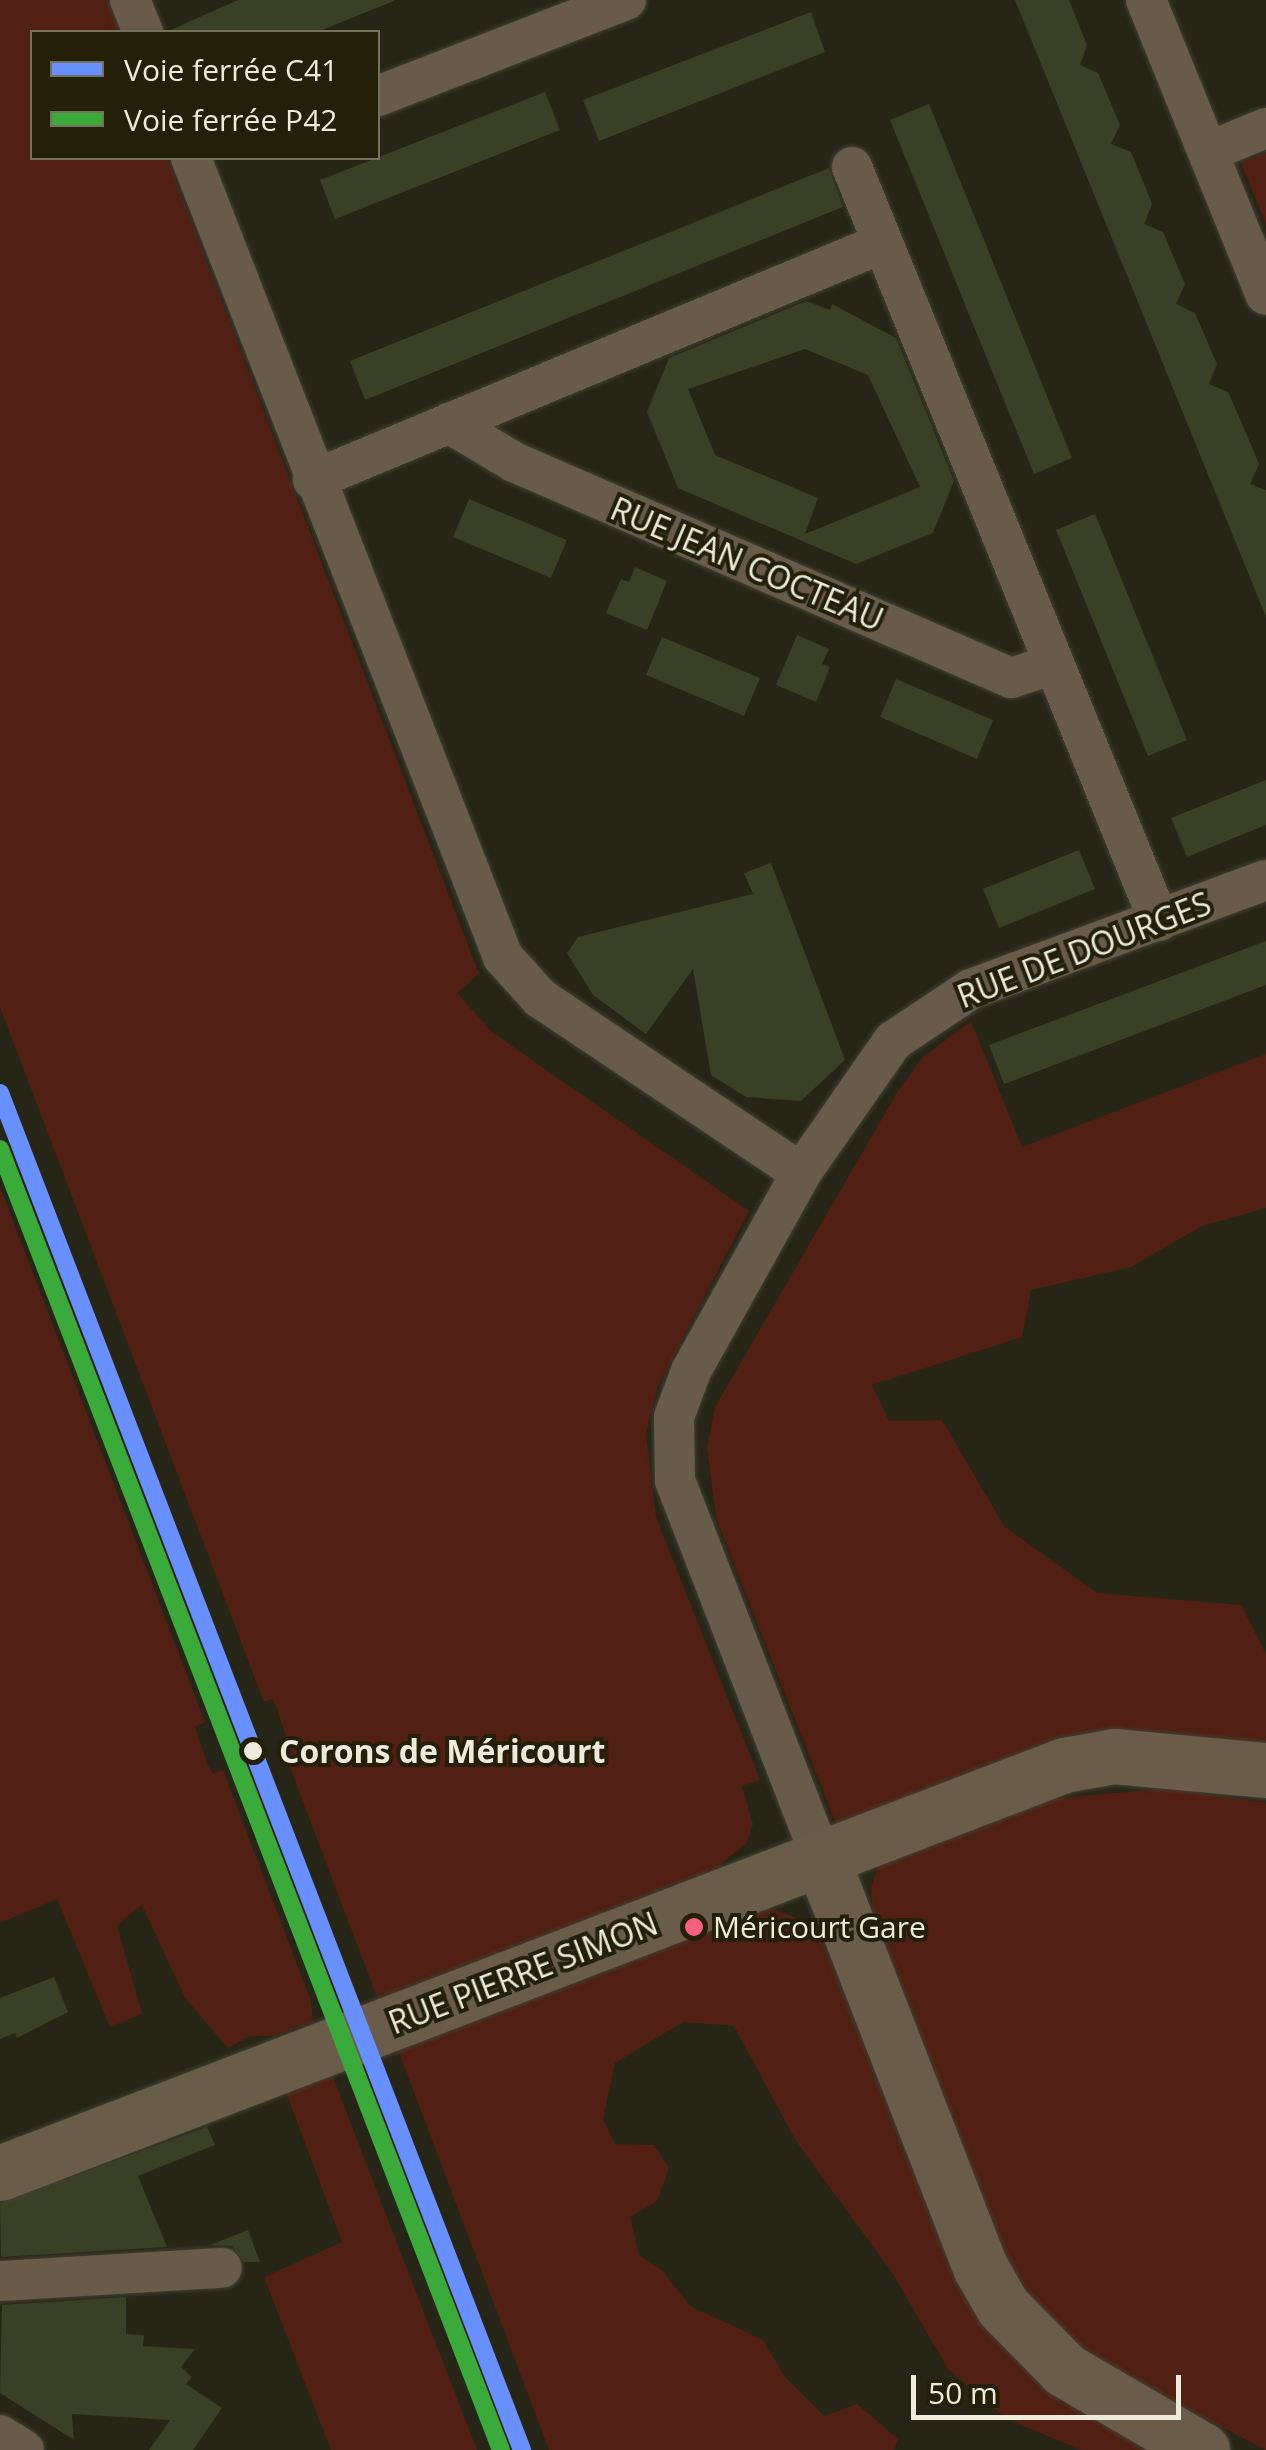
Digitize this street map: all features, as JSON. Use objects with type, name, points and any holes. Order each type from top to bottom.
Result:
[{"type":"street","points":[[130,0],[142,30]]},
{"type":"street","points":[[380,95],[626,0]]},
{"type":"street","points":[[1146,0],[1266,295]]},
{"type":"street","points":[[1208,152],[1266,128]]},
{"type":"street","points":[[202,161],[313,480],[503,957],[540,998],[800,1172]]},
{"type":"street","points":[[852,167],[1051,665],[1159,921]]},
{"type":"street","points":[[313,480],[883,242]]},
{"type":"street","name":"RUE JEAN COCTEAU","points":[[449,423],[514,462],[1011,678],[1051,665]]},
{"type":"street","name":"RUE DE DOURGES","points":[[820,1857],[685,1516],[672,1444],[691,1371],[800,1172],[893,1042],[934,1008],[1266,880]]},
{"type":"street","name":"RUE PIERRE SIMON","points":[[0,2172],[1064,1765],[1114,1756],[1266,1770]]},
{"type":"street","points":[[820,1857],[980,2267],[1003,2307],[1065,2370],[1202,2450]]},
{"type":"street","points":[[0,2281],[222,2268]]},
{"type":"street","points":[[0,2436],[24,2450]]},
{"type":"shaded area","points":[[0,0],[107,0],[119,30],[30,30],[30,160],[168,160],[479,974],[457,993],[492,1032],[749,1211],[658,1386],[646,1434],[656,1517],[760,1780],[742,1786],[753,1824],[747,1843],[715,1869],[408,1987],[380,2005],[283,1749],[289,1746],[278,1711],[272,1699],[264,1702],[0,1007]]},
{"type":"shaded area","points":[[1266,153],[1266,224],[1241,163]]},
{"type":"shaded area","points":[[971,1021],[1022,1147],[1266,1054],[1266,1208],[1202,1226],[1131,1267],[1031,1290],[1022,1337],[872,1385],[889,1421],[942,1420],[1004,1526],[1097,1593],[1241,1605],[1266,1654],[1266,1748],[1165,1732],[1112,1733],[836,1824],[716,1518],[707,1448],[715,1407],[898,1091],[923,1057]]},
{"type":"shaded area","points":[[0,1187],[205,1722],[195,1727],[207,1763],[213,1774],[223,1770],[311,2001],[313,2021],[275,2036],[250,2036],[228,2048],[185,1998],[142,1905],[117,1925],[142,2014],[110,2027],[57,1899],[0,1923]]},
{"type":"shaded area","points":[[1172,1788],[1266,1803],[1266,2450],[1094,2361],[1037,2309],[997,2244],[873,1923],[871,1887],[881,1860],[1056,1798]]},
{"type":"shaded area","points":[[764,1906],[811,1923],[828,1954],[931,2218],[1003,2347],[1040,2381],[1158,2450],[1081,2450],[1007,2419],[948,2369],[893,2274],[796,2141],[734,2026],[683,2022],[615,2063],[603,2119],[615,2144],[654,2145],[669,2168],[657,2201],[630,2217],[639,2255],[662,2270],[690,2306],[763,2340],[785,2377],[824,2416],[857,2404],[898,2439],[894,2450],[549,2450],[394,2039]]},
{"type":"shaded area","points":[[329,2067],[477,2450],[331,2450],[264,2277],[342,2242],[283,2084]]},
{"type":"building","points":[[238,0],[394,0],[322,30],[170,30]]},
{"type":"building","points":[[1015,0],[1069,0],[1087,45],[1080,65],[1098,73],[1120,125],[1111,144],[1131,152],[1152,204],[1144,224],[1163,232],[1185,284],[1176,304],[1195,313],[1217,364],[1209,384],[1228,392],[1259,464],[1250,484],[1266,490],[1266,617]]},
{"type":"building","points":[[811,12],[825,52],[599,141],[583,100]]},
{"type":"building","points":[[545,92],[560,130],[335,219],[320,180],[380,160],[380,157]]},
{"type":"building","points":[[929,104],[1072,458],[1034,474],[890,120]]},
{"type":"building","points":[[829,168],[843,207],[365,400],[350,361]]},
{"type":"building","points":[[806,301],[830,310],[832,304],[896,338],[954,481],[933,533],[856,564],[678,488],[647,412],[669,358]],"holes":[[[805,349],[868,375],[920,487],[805,534],[818,498],[715,455],[688,389]]]},
{"type":"building","points":[[469,499],[567,540],[551,578],[453,537]]},
{"type":"building","points":[[1095,514],[1187,740],[1148,756],[1056,530]]},
{"type":"building","points":[[635,567],[667,581],[647,630],[606,613],[621,579],[629,582]]},
{"type":"building","points":[[797,635],[829,649],[822,664],[830,667],[816,702],[776,685]]},
{"type":"building","points":[[662,637],[760,678],[744,716],[646,675]]},
{"type":"building","points":[[896,679],[993,720],[977,759],[880,717]]},
{"type":"building","points":[[1266,780],[1266,825],[1187,857],[1171,818]]},
{"type":"building","points":[[1079,850],[1095,889],[999,928],[983,889]]},
{"type":"building","points":[[771,863],[845,1060],[801,1101],[746,1097],[711,1075],[693,969],[646,1034],[593,995],[567,953],[578,937],[753,894],[744,873]]},
{"type":"building","points":[[1266,941],[1266,985],[1004,1084],[989,1045]]},
{"type":"building","points":[[54,1977],[68,2012],[17,2038],[15,2033],[0,2039],[0,1998]]},
{"type":"building","points":[[207,2127],[215,2145],[138,2176],[167,2247],[1,2257],[0,2203]]},
{"type":"building","points":[[248,2230],[260,2262],[244,2262],[232,2246],[210,2245]]},
{"type":"building","points":[[126,2297],[126,2334],[144,2335],[143,2346],[195,2349],[181,2367],[192,2377],[186,2384],[222,2408],[193,2450],[149,2450],[170,2420],[72,2414],[74,2440],[0,2393],[2,2305]]},
{"type":"rail line","name":"C41","points":[[0,1093],[522,2450]]},
{"type":"rail line","name":"P42","points":[[0,1149],[501,2450]]},
{"type":"place","name":"Corons de Méricourt","points":[[253,1751]]},
{"type":"place","name":"Méricourt Gare","points":[[694,1927]]}]
